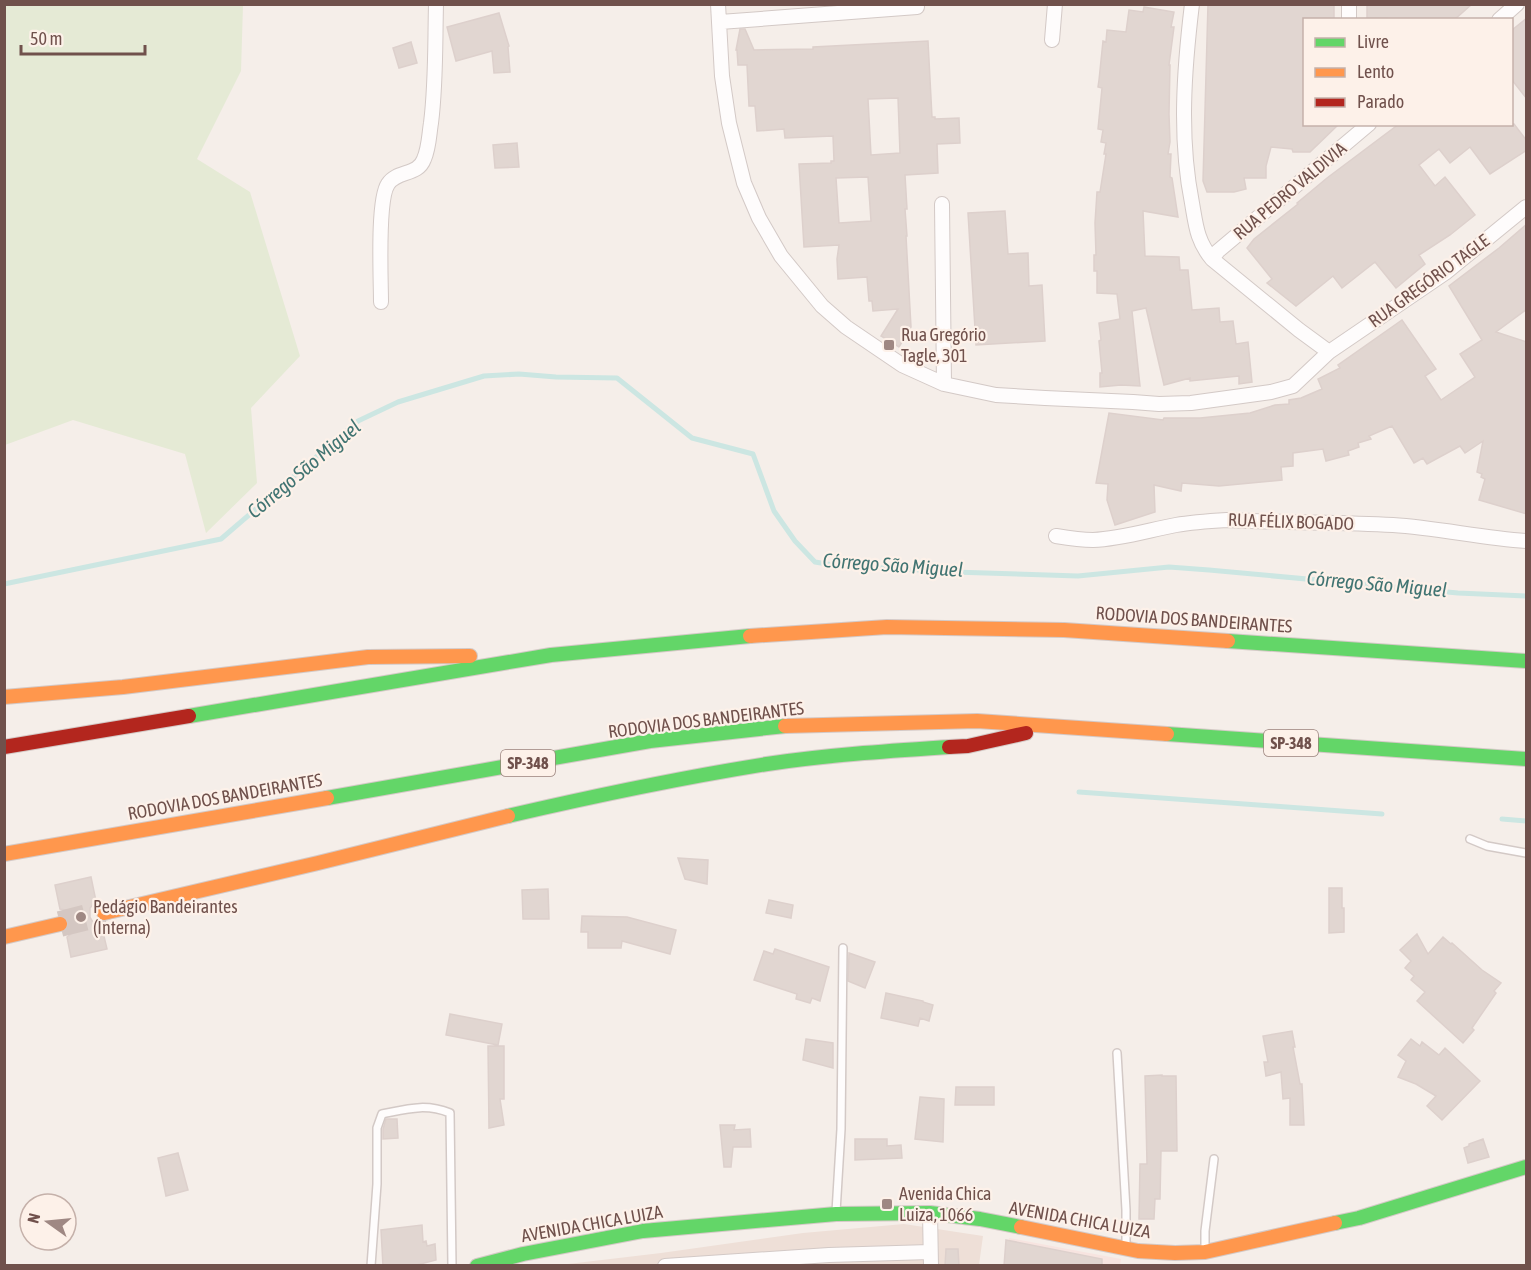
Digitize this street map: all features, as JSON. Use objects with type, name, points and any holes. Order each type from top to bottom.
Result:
[{"type":"main road","name":"RODOVIA DOS BANDEIRANTES","points":[[4,747],[551,655],[746,636],[887,627],[1064,630],[1527,661]]},
{"type":"main road","points":[[4,698],[123,687],[368,657],[551,655]]},
{"type":"main road","name":"RODOVIA DOS BANDEIRANTES","points":[[4,854],[650,741],[777,726],[977,721],[1527,759]]},
{"type":"main road","points":[[104,913],[591,797],[769,764],[876,752],[968,746],[1055,726]]},
{"type":"main road","points":[[4,937],[60,924]]},
{"type":"main road","name":"AVENIDA CHICA LUIZA","points":[[477,1266],[524,1254],[643,1231],[836,1214],[930,1214],[980,1219],[1132,1250],[1175,1253],[1205,1252],[1359,1218],[1527,1167]]},
{"type":"street","points":[[381,302],[381,227],[383,201],[388,184],[398,175],[414,171],[424,162],[428,146],[434,102],[436,4]]},
{"type":"street","name":"RUA GREGÓRIO TAGLE","points":[[718,4],[722,76],[729,123],[744,183],[759,218],[782,257],[822,306],[846,327],[902,364],[944,384],[996,395],[1159,404],[1191,403],[1271,392],[1293,386],[1329,352],[1445,273],[1527,207]]},
{"type":"street","points":[[1052,40],[1055,4]]},
{"type":"street","points":[[1192,4],[1184,91],[1185,142],[1189,188],[1203,249],[1212,259],[1329,352]]},
{"type":"street","points":[[1500,18],[1517,4]]},
{"type":"street","points":[[720,22],[917,7]]},
{"type":"street","name":"RUA PEDRO VALDIVIA","points":[[1212,259],[1218,251],[1364,127]]},
{"type":"street","points":[[942,204],[944,384]]},
{"type":"street","name":"RUA FÉLIX BOGADO","points":[[1056,536],[1085,540],[1106,539],[1175,525],[1227,520],[1394,525],[1527,541]]},
{"type":"street","points":[[665,1266],[930,1259],[930,1214]]},
{"type":"street","points":[[1132,1250],[1136,1266]]},
{"type":"lane","points":[[1470,839],[1487,846],[1527,853]]},
{"type":"lane","points":[[836,1214],[841,1129],[843,948]]},
{"type":"lane","points":[[1117,1053],[1126,1210],[1132,1250]]},
{"type":"lane","points":[[371,1266],[377,1184],[376,1128],[382,1114],[422,1106],[450,1113],[452,1266]]},
{"type":"lane","points":[[1205,1252],[1205,1231],[1214,1159]]},
{"type":"shaded area","points":[[904,1224],[983,1236],[979,1265],[551,1266],[803,1233]]},
{"type":"shaded area","points":[[1009,1238],[1121,1259],[1120,1265],[1007,1266]]},
{"type":"green space","points":[[5,4],[243,5],[241,71],[197,159],[250,192],[300,356],[251,408],[257,483],[206,533],[185,454],[73,420],[5,445]]},
{"type":"building","points":[[1208,4],[1334,4],[1334,18],[1303,18],[1303,126],[1337,126],[1310,152],[1293,152],[1292,149],[1271,147],[1266,166],[1266,178],[1244,178],[1246,189],[1234,192],[1207,192],[1203,181]]},
{"type":"building","points":[[1367,4],[1472,4],[1456,18],[1367,18]]},
{"type":"building","points":[[1144,7],[1174,12],[1169,65],[1170,142],[1168,154],[1171,154],[1170,177],[1178,217],[1143,211],[1145,256],[1179,257],[1180,270],[1188,270],[1192,310],[1219,308],[1220,322],[1233,321],[1236,344],[1248,342],[1252,382],[1239,384],[1239,376],[1190,381],[1190,378],[1164,385],[1146,308],[1132,311],[1140,386],[1100,387],[1100,373],[1102,373],[1099,323],[1120,319],[1117,294],[1097,293],[1097,271],[1094,271],[1097,192],[1100,192],[1106,154],[1104,154],[1106,143],[1101,142],[1103,130],[1098,129],[1102,88],[1098,87],[1103,41],[1106,42],[1107,30],[1126,32],[1129,10],[1143,12]]},
{"type":"building","points":[[499,13],[509,46],[510,72],[494,73],[492,51],[456,61],[447,27]]},
{"type":"building","points":[[1527,18],[1527,99],[1513,81],[1513,29]]},
{"type":"building","points":[[740,29],[745,29],[754,50],[813,49],[813,47],[928,41],[932,117],[935,119],[959,118],[960,143],[937,144],[938,173],[905,175],[911,327],[899,347],[881,336],[898,309],[873,311],[872,301],[869,301],[867,277],[838,279],[839,245],[804,247],[799,164],[834,161],[833,136],[785,138],[784,129],[757,131],[755,106],[749,106],[747,65],[738,65],[736,50]],"holes":[[[898,98],[900,153],[871,155],[868,99]],[[868,177],[871,221],[839,223],[836,178]]]},
{"type":"building","points":[[411,42],[417,63],[399,68],[393,48]]},
{"type":"building","points":[[1514,124],[1527,141],[1527,150],[1490,174],[1470,147],[1450,163],[1439,149],[1419,165],[1435,186],[1445,177],[1475,215],[1419,255],[1425,264],[1396,288],[1375,262],[1342,288],[1333,276],[1296,306],[1267,283],[1272,279],[1247,248],[1254,239],[1327,178],[1396,126],[1513,126]]},
{"type":"building","points":[[517,143],[519,167],[495,168],[493,145]]},
{"type":"building","points":[[1005,211],[1008,254],[1028,253],[1029,286],[1042,285],[1045,341],[976,345],[968,213]]},
{"type":"building","points":[[1527,224],[1527,309],[1496,332],[1527,342],[1527,514],[1479,500],[1485,479],[1477,472],[1483,441],[1465,453],[1460,446],[1427,464],[1423,458],[1414,463],[1392,426],[1369,436],[1371,439],[1358,443],[1359,447],[1348,451],[1349,455],[1326,461],[1323,449],[1293,453],[1293,466],[1281,467],[1282,480],[1219,486],[1182,483],[1181,491],[1154,485],[1155,512],[1115,525],[1107,500],[1108,484],[1096,483],[1109,413],[1163,420],[1164,418],[1200,418],[1250,413],[1275,405],[1289,404],[1289,400],[1301,398],[1322,389],[1318,379],[1340,368],[1338,365],[1402,320],[1436,369],[1425,376],[1441,400],[1475,377],[1460,354],[1482,340],[1449,286]]},
{"type":"building","points":[[678,858],[708,860],[707,884],[685,879]]},
{"type":"building","name":"Pedágio Bandeirantes (Interna)","points":[[91,877],[96,901],[90,908],[90,917],[94,924],[102,928],[107,949],[71,957],[67,937],[74,929],[75,921],[70,913],[60,909],[55,885]]},
{"type":"building","points":[[1329,888],[1342,888],[1344,932],[1329,933]]},
{"type":"building","points":[[548,889],[549,919],[523,919],[522,890]]},
{"type":"building","points":[[769,900],[793,905],[791,918],[766,913]]},
{"type":"building","points":[[582,916],[627,917],[676,930],[670,954],[622,941],[621,948],[588,948],[588,932],[581,932]]},
{"type":"building","points":[[1417,934],[1428,954],[1443,937],[1501,983],[1472,1028],[1474,1030],[1463,1043],[1417,1001],[1425,992],[1411,980],[1414,976],[1405,968],[1411,961],[1400,950]]},
{"type":"building","points":[[775,949],[829,967],[820,1001],[812,998],[810,1003],[796,999],[797,994],[754,980],[764,951],[773,954]]},
{"type":"building","points":[[849,953],[875,962],[865,988],[848,981]]},
{"type":"building","points":[[886,993],[933,1005],[929,1021],[920,1018],[918,1026],[881,1018]]},
{"type":"building","points":[[450,1014],[502,1024],[498,1045],[446,1035]]},
{"type":"building","points":[[1292,1031],[1295,1047],[1293,1047],[1300,1084],[1302,1084],[1304,1125],[1290,1125],[1290,1098],[1283,1099],[1281,1072],[1266,1076],[1264,1062],[1268,1062],[1263,1036]]},
{"type":"building","points":[[806,1039],[833,1043],[833,1068],[803,1060]]},
{"type":"building","points":[[1411,1039],[1420,1046],[1422,1042],[1439,1055],[1445,1048],[1480,1081],[1442,1120],[1427,1106],[1436,1096],[1398,1077],[1406,1061],[1398,1055]]},
{"type":"building","points":[[488,1046],[504,1046],[504,1099],[500,1099],[504,1125],[489,1128]]},
{"type":"building","points":[[1145,1076],[1176,1076],[1177,1151],[1161,1151],[1160,1199],[1155,1199],[1154,1219],[1139,1219],[1140,1164],[1147,1164]]},
{"type":"building","points":[[956,1087],[994,1087],[994,1105],[955,1105]]},
{"type":"building","points":[[920,1097],[944,1099],[943,1142],[915,1139]]},
{"type":"building","points":[[386,1119],[397,1119],[398,1138],[383,1139]]},
{"type":"building","points":[[720,1125],[735,1125],[734,1130],[750,1129],[751,1147],[733,1147],[731,1167],[724,1167]]},
{"type":"building","points":[[855,1139],[887,1139],[887,1146],[901,1145],[902,1158],[855,1160]]},
{"type":"building","points":[[1483,1139],[1489,1157],[1468,1163],[1464,1148]]},
{"type":"building","points":[[178,1153],[188,1190],[166,1196],[158,1158]]},
{"type":"building","points":[[422,1225],[423,1242],[426,1241],[427,1246],[435,1244],[436,1260],[413,1266],[383,1266],[381,1230]]},
{"type":"building","points":[[1006,1240],[1102,1259],[1102,1266],[1004,1266]]},
{"type":"building","points":[[946,1249],[958,1249],[959,1266],[945,1266]]},
{"type":"waterway","name":"Córrego São Miguel","points":[[4,584],[221,539],[358,421],[398,402],[484,376],[519,374],[617,378],[692,438],[753,454],[774,511],[795,541],[815,562],[953,572],[1078,576],[1169,567],[1458,593],[1526,596]]},
{"type":"waterway","points":[[1079,792],[1382,814]]},
{"type":"waterway","points":[[1502,819],[1526,821]]},
{"type":"tunnel","points":[[60,924],[104,913]]},
{"type":"traffic: fast","points":[[189,716],[551,655],[750,636]]},
{"type":"traffic: fast","points":[[1228,641],[1526,661]]},
{"type":"traffic: fast","points":[[327,798],[650,741],[785,726]]},
{"type":"traffic: fast","points":[[1167,734],[1526,759]]},
{"type":"traffic: fast","points":[[508,816],[637,788],[767,764],[949,747]]},
{"type":"traffic: fast","points":[[1335,1223],[1359,1218],[1526,1167]]},
{"type":"traffic: fast","points":[[477,1266],[523,1254],[643,1231],[836,1214],[930,1213],[1021,1227]]},
{"type":"traffic: slow","points":[[750,636],[887,627],[1064,630],[1228,641]]},
{"type":"traffic: slow","points":[[4,697],[123,687],[368,657],[470,656]]},
{"type":"traffic: slow","points":[[785,726],[977,721],[1167,734]]},
{"type":"traffic: slow","points":[[4,854],[327,798]]},
{"type":"traffic: slow","points":[[104,913],[508,816]]},
{"type":"traffic: slow","points":[[4,937],[60,924]]},
{"type":"traffic: slow","points":[[1021,1227],[1138,1251],[1175,1253],[1205,1252],[1335,1223]]},
{"type":"traffic: jam","points":[[4,747],[189,716]]},
{"type":"traffic: jam","points":[[949,747],[968,746],[1026,733]]},
{"type":"place","name":"Rua Gregório Tagle, 301","points":[[889,345]]},
{"type":"place","name":"Pedágio Bandeirantes (Interna)","points":[[81,917]]},
{"type":"place","name":"Avenida Chica Luiza, 1066","points":[[887,1204]]}]
